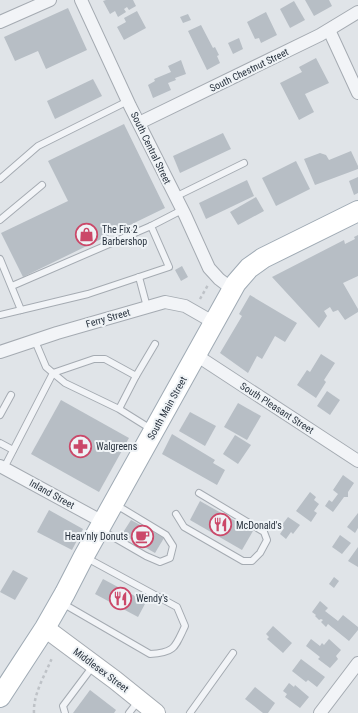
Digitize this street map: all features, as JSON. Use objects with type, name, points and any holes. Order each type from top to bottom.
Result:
[{"type":"main road","name":"South Main Street","points":[[0,697],[61,602],[84,556],[232,289],[249,268],[263,258],[358,211]]},
{"type":"street","points":[[0,22],[50,0]]},
{"type":"street","name":"South Central Street","points":[[81,0],[209,268],[219,279],[232,289]]},
{"type":"street","name":"South Chestnut Street","points":[[139,124],[329,30],[358,12]]},
{"type":"street","points":[[329,30],[358,93]]},
{"type":"street","name":"Ferry Street","points":[[0,352],[165,302],[184,306],[213,322]]},
{"type":"street","name":"South Pleasant Street","points":[[196,355],[358,461]]},
{"type":"street","name":"Inland Street","points":[[2,467],[101,526]]},
{"type":"street","name":"Middlesex Street","points":[[45,628],[94,665],[134,706],[156,713]]},
{"type":"street","points":[[320,713],[358,663]]},
{"type":"lane","points":[[0,179],[38,146],[128,101]]},
{"type":"lane","points":[[175,196],[244,164]]},
{"type":"lane","points":[[0,220],[42,185]]},
{"type":"lane","points":[[12,286],[150,226],[182,210]]},
{"type":"lane","points":[[0,315],[88,294],[169,267],[150,226]]},
{"type":"lane","points":[[0,259],[21,310]]},
{"type":"lane","points":[[139,277],[147,307]]},
{"type":"lane","points":[[35,341],[46,367],[65,383],[119,409],[154,431]]},
{"type":"lane","points":[[119,409],[155,344]]},
{"type":"lane","points":[[2,467],[53,373],[94,359],[105,359],[136,376]]},
{"type":"lane","points":[[0,415],[11,395]]},
{"type":"lane","points":[[0,443],[12,450]]},
{"type":"lane","points":[[176,514],[184,527],[242,561],[252,561],[260,553],[267,540],[264,532],[199,494]]},
{"type":"lane","points":[[101,526],[146,556],[160,562],[170,558],[173,546],[166,535],[123,509],[113,505]]},
{"type":"lane","points":[[61,602],[150,654],[164,653],[176,646],[185,626],[177,607],[84,556]]},
{"type":"lane","points":[[190,713],[233,653]]},
{"type":"lane","points":[[65,713],[63,706],[94,665]]},
{"type":"path","points":[[200,299],[208,285]]},
{"type":"path","points":[[34,713],[37,694],[52,658]]},
{"type":"building","points":[[133,0],[136,6],[129,10],[127,7],[124,9],[126,12],[118,17],[115,11],[110,14],[103,1]]},
{"type":"building","points":[[305,0],[329,0],[332,6],[314,16]]},
{"type":"building","points":[[294,1],[305,20],[290,28],[280,9]]},
{"type":"building","points":[[68,8],[87,50],[46,69],[38,51],[15,61],[4,37]]},
{"type":"building","points":[[137,11],[146,28],[124,40],[117,27],[126,22],[124,18]]},
{"type":"building","points":[[266,12],[277,35],[261,43],[259,38],[255,39],[247,22]]},
{"type":"building","points":[[188,14],[191,20],[183,23],[180,17]]},
{"type":"building","points":[[201,25],[213,48],[215,47],[219,55],[217,56],[220,63],[207,70],[188,31]]},
{"type":"building","points":[[239,38],[243,49],[233,54],[228,43]]},
{"type":"building","points":[[316,58],[329,83],[305,94],[314,112],[299,120],[280,83],[302,72],[299,67]]},
{"type":"building","points":[[181,60],[186,74],[175,78],[176,80],[168,83],[171,90],[153,98],[148,85],[155,81],[154,79],[171,72],[168,66]]},
{"type":"building","points":[[93,79],[102,96],[55,119],[47,101]]},
{"type":"building","points":[[124,124],[165,208],[23,277],[1,233],[68,201],[48,161]]},
{"type":"building","points":[[223,133],[231,149],[180,173],[173,156]]},
{"type":"building","points":[[351,151],[358,169],[315,185],[304,159],[320,153],[326,155],[329,160]]},
{"type":"building","points":[[296,161],[310,189],[276,206],[262,178]]},
{"type":"building","points":[[358,177],[358,193],[354,195],[349,181]]},
{"type":"building","points":[[247,180],[254,196],[206,219],[199,203]]},
{"type":"building","points":[[256,197],[264,211],[238,225],[230,212]]},
{"type":"building","points":[[358,235],[358,276],[343,283],[358,309],[358,312],[345,320],[338,310],[333,312],[330,307],[324,311],[327,316],[319,328],[272,277],[344,240],[345,244],[355,239],[354,237]]},
{"type":"building","points":[[182,266],[188,277],[181,281],[175,270]]},
{"type":"building","points":[[250,295],[297,323],[285,342],[275,336],[262,359],[257,356],[248,373],[220,353],[242,316],[239,314]]},
{"type":"building","points":[[321,354],[335,363],[324,380],[326,382],[316,398],[297,385],[307,370],[310,372]]},
{"type":"building","points":[[327,391],[340,400],[330,415],[317,406]]},
{"type":"building","name":"Walgreens","points":[[61,400],[129,438],[99,492],[31,454]]},
{"type":"building","points":[[238,403],[261,416],[247,440],[224,427]]},
{"type":"building","points":[[190,412],[216,426],[205,446],[179,431]]},
{"type":"building","points":[[172,434],[215,460],[213,463],[225,470],[217,485],[162,454]]},
{"type":"building","points":[[235,435],[251,445],[238,464],[223,454]]},
{"type":"building","points":[[343,475],[354,483],[348,492],[348,497],[344,497],[333,512],[325,506],[329,500],[332,502],[338,494],[333,490]]},
{"type":"building","points":[[310,492],[316,497],[314,500],[319,504],[314,511],[317,513],[311,522],[296,511]]},
{"type":"building","name":"McDonald's","points":[[200,501],[253,531],[242,550],[190,520]]},
{"type":"building","points":[[49,510],[83,529],[72,550],[37,532]]},
{"type":"building","points":[[358,513],[358,528],[355,533],[347,527]]},
{"type":"building","points":[[288,517],[300,525],[293,534],[291,532],[286,539],[280,534],[284,528],[281,526]]},
{"type":"building","name":"Heav'nly Donuts","points":[[131,520],[164,538],[155,553],[122,534]]},
{"type":"building","points":[[340,535],[351,543],[342,554],[332,547]]},
{"type":"building","points":[[358,547],[358,567],[348,561]]},
{"type":"building","points":[[13,570],[28,578],[15,600],[0,592]]},
{"type":"building","points":[[334,577],[339,581],[334,588],[329,584]]},
{"type":"building","name":"Wendy's","points":[[103,579],[146,602],[138,617],[95,594]]},
{"type":"building","points":[[320,601],[328,608],[325,611],[338,621],[343,615],[358,627],[358,630],[349,641],[328,624],[326,627],[321,622],[323,620],[319,620],[312,612]]},
{"type":"building","points":[[273,626],[292,643],[283,653],[267,639],[269,637],[266,634]]},
{"type":"building","points":[[311,639],[320,646],[322,643],[324,645],[329,639],[341,650],[336,656],[338,659],[330,668],[318,659],[320,657],[306,646]]},
{"type":"building","points":[[301,659],[325,677],[317,687],[308,680],[306,682],[292,671]]},
{"type":"building","points":[[289,683],[294,687],[295,685],[309,697],[300,708],[285,697],[287,694],[283,691]]},
{"type":"building","points":[[255,687],[275,703],[268,713],[263,713],[245,699]]},
{"type":"building","points":[[90,690],[116,710],[114,713],[73,713]]},
{"type":"place","name":"The Fix 2 Barbershop","points":[[86,235]]},
{"type":"place","name":"Walgreens","points":[[80,446]]},
{"type":"place","name":"McDonald's","points":[[221,525]]},
{"type":"place","name":"Heav'nly Donuts","points":[[143,536]]},
{"type":"place","name":"Wendy's","points":[[120,598]]}]
